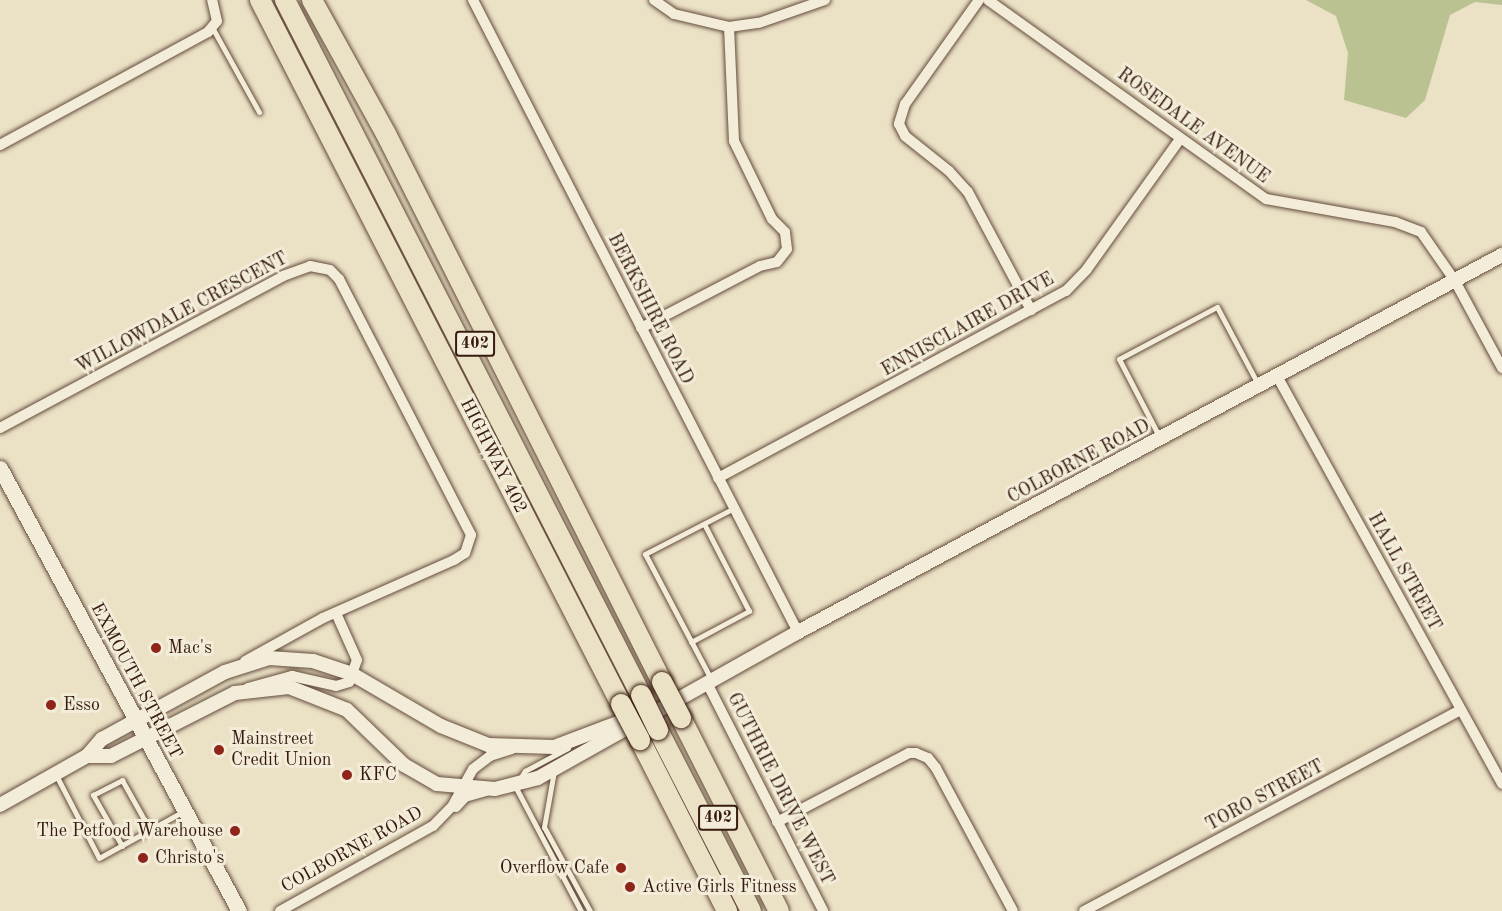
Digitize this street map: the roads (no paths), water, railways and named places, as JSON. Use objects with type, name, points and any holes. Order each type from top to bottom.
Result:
[{"type":"highway","points":[[248,0],[295,92],[372,220]]},
{"type":"highway","name":"HIGHWAY 402","points":[[260,0],[727,911]]},
{"type":"highway","points":[[285,0],[651,689]]},
{"type":"highway","name":"HIGHWAY 402","points":[[298,0],[651,689],[671,718],[766,911]]},
{"type":"highway","points":[[312,0],[386,134]]},
{"type":"highway","points":[[326,0],[386,134],[651,689]]},
{"type":"highway","points":[[671,718],[751,911]]},
{"type":"highway","points":[[671,718],[779,911]]},
{"type":"main road","name":"EXMOUTH STREET","points":[[0,468],[238,911]]},
{"type":"street","points":[[0,145],[215,25],[212,0]]},
{"type":"street","name":"BERKSHIRE ROAD","points":[[472,0],[798,632]]},
{"type":"street","points":[[654,0],[674,14],[729,27],[759,23],[825,0]]},
{"type":"street","points":[[980,0],[905,104],[899,124],[905,136],[949,171],[968,192],[1032,310]]},
{"type":"street","name":"ROSEDALE AVENUE","points":[[988,0],[1266,199],[1409,225],[1428,240],[1455,281],[1502,368]]},
{"type":"street","points":[[641,328],[760,266],[777,262],[787,249],[785,232],[772,219],[734,141],[729,27]]},
{"type":"street","name":"ENNISCLAIRE DRIVE","points":[[718,478],[1059,296],[1080,278],[1180,139]]},
{"type":"street","name":"COLBORNE ROAD","points":[[461,789],[495,789],[515,786],[671,718],[709,682],[798,632],[1502,255]]},
{"type":"street","name":"WILLOWDALE CRESCENT","points":[[0,428],[283,276],[319,266],[330,270],[345,289],[468,524],[468,544],[454,560],[336,613]]},
{"type":"street","name":"HALL STREET","points":[[1277,376],[1502,784]]},
{"type":"street","points":[[0,805],[87,756],[102,739],[336,613],[357,660],[355,675],[342,686],[292,676],[242,691],[198,708],[111,756],[87,756]]},
{"type":"street","points":[[240,665],[269,658],[294,658],[355,675],[441,726],[488,745],[519,748]]},
{"type":"street","name":"GUTHRIE DRIVE WEST","points":[[709,682],[823,911]]},
{"type":"street","points":[[242,691],[289,687],[334,702],[359,720],[413,772],[437,784],[461,789]]},
{"type":"street","name":"TORO STREET","points":[[1084,911],[1461,710]]},
{"type":"street","name":"COLBORNE ROAD","points":[[280,911],[433,826],[448,812],[478,764],[498,752],[519,748],[554,747],[671,718]]},
{"type":"street","points":[[777,822],[909,753],[928,758],[936,768],[1013,911]]},
{"type":"street","points":[[433,826],[465,797],[495,789]]},
{"type":"lane","points":[[215,25],[259,112]]},
{"type":"lane","points":[[1160,439],[1119,359],[1216,307],[1259,386]]},
{"type":"lane","points":[[709,682],[645,554],[734,508]]},
{"type":"lane","points":[[691,642],[749,611],[704,524]]},
{"type":"lane","points":[[579,740],[521,773],[515,786],[581,911]]},
{"type":"lane","points":[[554,770],[544,827],[590,911]]},
{"type":"lane","points":[[56,774],[99,858],[184,811]]},
{"type":"lane","points":[[122,846],[93,795],[122,780],[150,830]]},
{"type":"place","name":"Mac's","points":[[156,648]]},
{"type":"place","name":"Esso","points":[[51,705]]},
{"type":"place","name":"Mainstreet Credit Union","points":[[219,750]]},
{"type":"place","name":"KFC","points":[[347,775]]},
{"type":"place","name":"The Petfood Warehouse","points":[[235,831]]},
{"type":"place","name":"Christo's","points":[[143,858]]},
{"type":"place","name":"Overflow Cafe","points":[[621,868]]},
{"type":"place","name":"Active Girls Fitness","points":[[630,887]]}]
